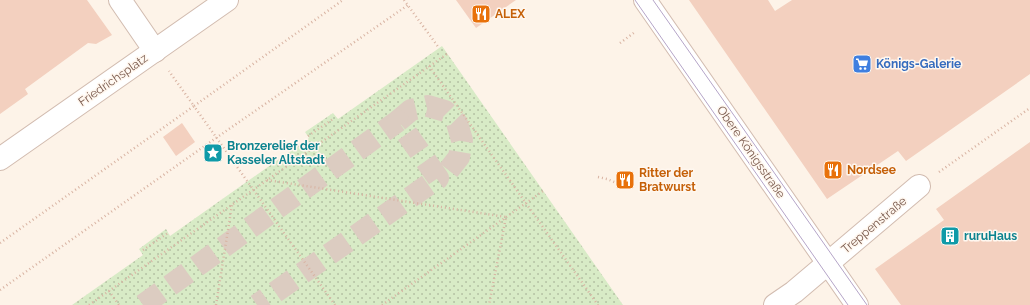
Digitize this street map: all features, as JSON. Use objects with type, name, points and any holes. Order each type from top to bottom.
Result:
[{"type":"street","points":[[120,0],[155,51]]},
{"type":"street","name":"Friedrichsplatz","points":[[0,159],[227,0]]},
{"type":"street","name":"Obere Königsstraße","points":[[644,0],[858,305]]},
{"type":"street","name":"Treppenstraße","points":[[828,263],[919,186]]},
{"type":"street","points":[[774,305],[794,292],[828,263]]},
{"type":"path","points":[[0,243],[343,0]]},
{"type":"path","points":[[404,0],[438,48]]},
{"type":"path","points":[[0,290],[408,5]]},
{"type":"path","points":[[155,51],[335,305]]},
{"type":"path","points":[[89,305],[447,54]]},
{"type":"path","points":[[429,66],[598,305]]},
{"type":"path","points":[[937,173],[1030,108]]},
{"type":"path","points":[[308,136],[333,119]]},
{"type":"path","points":[[598,177],[619,184]]},
{"type":"path","points":[[267,180],[506,217]]},
{"type":"path","points":[[382,305],[543,191]]},
{"type":"path","points":[[216,305],[232,205]]},
{"type":"path","points":[[489,305],[506,217]]},
{"type":"path","points":[[143,250],[168,233]]},
{"type":"path","points":[[109,291],[119,305]]},
{"type":"green space","points":[[442,46],[623,305],[72,305],[143,255],[139,249],[166,229],[170,236],[309,138],[305,132],[333,113],[338,119]]},
{"type":"building","points":[[0,0],[87,0],[112,35],[96,44],[88,43],[25,89],[28,94],[0,114]]},
{"type":"building","name":"ALEX","points":[[456,0],[516,0],[476,28]]},
{"type":"building","name":"Königs-Galerie","points":[[689,0],[768,0],[775,11],[792,0],[1030,0],[1030,74],[906,161],[898,151],[827,199]]},
{"type":"building","points":[[182,123],[195,142],[176,156],[163,137]]},
{"type":"building","points":[[1030,142],[1030,305],[901,305],[875,269],[944,220],[936,209]]},
{"type":"tunnel","points":[[398,121],[411,110],[428,106],[445,111],[457,123],[462,140],[459,157],[448,171],[437,179]]},
{"type":"tunnel","points":[[143,305],[398,121],[438,178],[257,305]]},
{"type":"tram line","points":[[635,0],[848,305]]},
{"type":"tram line","points":[[653,0],[867,305]]},
{"type":"place","name":"ALEX","points":[[481,14]]},
{"type":"place","name":"Königs-Galerie","points":[[862,64]]},
{"type":"place","name":"Bronzerelief der Kasseler Altstadt","points":[[213,153]]},
{"type":"place","name":"Nordsee","points":[[833,170]]},
{"type":"place","name":"Ritter der Bratwurst","points":[[625,180]]},
{"type":"place","name":"ruruHaus","points":[[950,236]]}]
